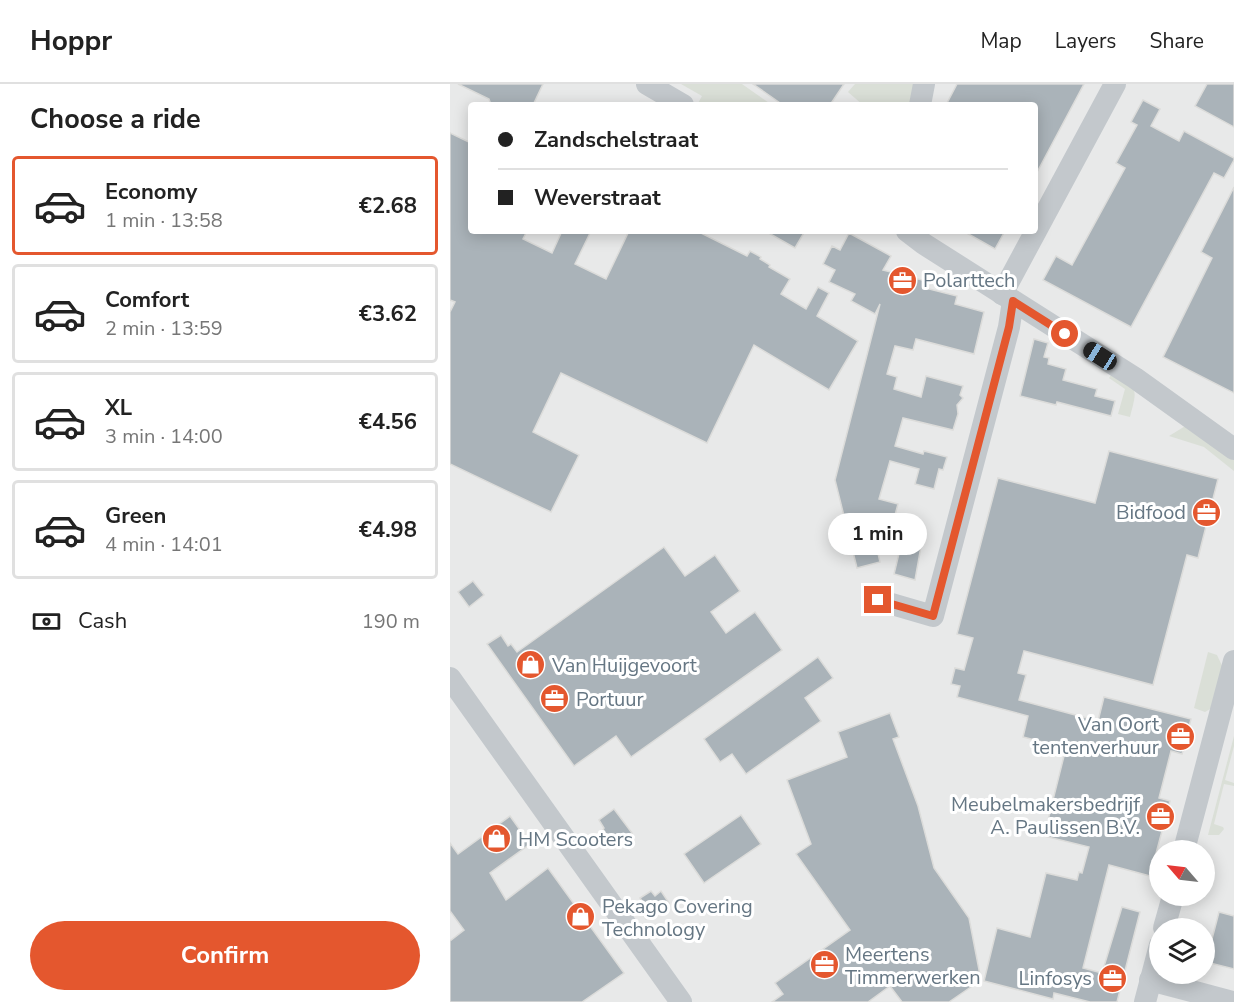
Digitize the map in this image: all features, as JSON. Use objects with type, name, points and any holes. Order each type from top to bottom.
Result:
[{"type":"street","points":[[647,84],[678,102]]},
{"type":"street","points":[[921,102],[924,84]]},
{"type":"street","points":[[878,600],[933,616],[1009,327],[1008,297],[1115,84]]},
{"type":"street","points":[[912,234],[1135,378],[1234,449]]},
{"type":"street","points":[[1187,840],[1234,661]]},
{"type":"street","points":[[450,678],[681,1002]]},
{"type":"street","points":[[1145,1002],[1149,984]]},
{"type":"street","points":[[1165,984],[1233,1002]]},
{"type":"shaded area","points":[[450,84],[1234,84],[1234,1002],[450,1002]]},
{"type":"shaded area","points":[[681,84],[742,84],[768,102],[699,102],[702,96]]},
{"type":"shaded area","points":[[855,84],[916,84],[914,102],[860,102],[848,92]]},
{"type":"shaded area","points":[[1113,372],[1134,390],[1130,417],[1118,414],[1125,389],[1109,378]]},
{"type":"shaded area","points":[[1187,425],[1234,457],[1234,471],[1204,447],[1169,436]]},
{"type":"shaded area","points":[[1208,652],[1217,655],[1224,670],[1215,706],[1205,712],[1194,708]]},
{"type":"shaded area","points":[[1234,736],[1234,746],[1225,780],[1234,783],[1234,786],[1224,784],[1214,824],[1224,829],[1219,835],[1208,835]]},
{"type":"building","points":[[458,84],[543,84],[534,102],[490,102],[489,99]]},
{"type":"building","points":[[753,84],[844,84],[832,102],[779,102]]},
{"type":"building","points":[[957,84],[1084,84],[1038,170],[1038,102],[948,102]]},
{"type":"building","points":[[1207,84],[1234,84],[1234,127],[1195,106]]},
{"type":"building","points":[[1143,100],[1160,109],[1151,126],[1179,141],[1184,131],[1234,160],[1224,178],[1214,173],[1131,327],[1043,280],[1056,256],[1072,265],[1125,168],[1116,163],[1137,125],[1131,122]]},
{"type":"building","points":[[450,133],[468,142],[468,234],[526,234],[523,239],[552,253],[561,234],[590,234],[575,264],[606,279],[628,234],[703,234],[747,256],[750,251],[761,257],[760,259],[770,265],[769,267],[790,279],[781,294],[806,309],[818,287],[829,293],[817,316],[858,341],[829,390],[754,345],[707,443],[561,373],[533,432],[579,455],[551,512],[450,464],[450,312],[455,302],[450,300]]},
{"type":"building","points":[[1234,187],[1234,393],[1163,357],[1212,258],[1201,252]]},
{"type":"building","points":[[770,234],[803,234],[795,248]]},
{"type":"building","points":[[848,234],[851,234],[891,256],[883,270],[930,282],[929,289],[957,296],[955,304],[984,312],[974,354],[916,339],[913,350],[895,346],[887,374],[897,377],[894,389],[921,397],[926,376],[963,386],[960,395],[963,398],[957,405],[958,414],[953,430],[903,418],[895,446],[923,454],[924,451],[947,457],[943,470],[939,469],[934,489],[915,484],[919,469],[890,461],[879,499],[898,504],[895,515],[904,518],[900,531],[871,523],[880,562],[857,568],[835,480],[880,304],[875,314],[851,301],[855,294],[829,282],[835,270],[823,264],[832,246],[840,250]]},
{"type":"building","points":[[968,234],[1003,234],[995,249]]},
{"type":"building","points":[[1034,339],[1048,343],[1044,357],[1049,358],[1048,364],[1066,369],[1063,380],[1097,389],[1095,396],[1115,401],[1111,416],[1057,402],[1056,405],[1020,396]]},
{"type":"building","points":[[1109,451],[1218,479],[1198,558],[1187,555],[1153,685],[1024,651],[1018,673],[1026,675],[1019,700],[1098,721],[1104,697],[1191,719],[1182,754],[1171,751],[1159,798],[1170,801],[1160,840],[1149,840],[1149,876],[1109,865],[1083,968],[1102,973],[1122,907],[1140,912],[1117,1002],[1090,1002],[1054,993],[1053,999],[984,981],[997,928],[1030,937],[1046,873],[1077,880],[1079,872],[1082,873],[1089,847],[1044,836],[1066,748],[1023,737],[1028,716],[957,697],[960,686],[951,684],[955,668],[964,670],[973,638],[957,634],[998,478],[1095,503]]},
{"type":"building","points":[[903,537],[922,541],[915,580],[894,574]]},
{"type":"building","points":[[664,547],[685,576],[715,555],[740,591],[711,612],[726,633],[755,612],[782,650],[631,757],[616,736],[574,766],[487,644],[501,635],[508,646],[511,644],[517,652]]},
{"type":"building","points":[[473,581],[484,595],[469,607],[458,592]]},
{"type":"building","points":[[818,657],[833,678],[805,698],[821,721],[746,774],[732,754],[720,762],[704,739]]},
{"type":"building","points":[[890,713],[899,737],[893,739],[918,806],[934,868],[969,918],[981,980],[949,1002],[902,1002],[890,986],[868,1002],[772,1002],[783,994],[775,983],[850,930],[796,854],[811,844],[787,780],[847,757],[838,732]]},
{"type":"building","points":[[614,809],[632,833],[614,846],[599,820]]},
{"type":"building","points":[[741,815],[761,844],[704,883],[684,854]]},
{"type":"building","points":[[510,816],[530,844],[490,873],[506,900],[548,868],[624,973],[582,1002],[450,1002],[450,941],[464,930],[450,911],[450,843],[458,854]]},
{"type":"building","points":[[651,891],[655,896],[661,891],[669,903],[646,919],[638,908],[644,904],[640,898]]},
{"type":"building","points":[[1219,912],[1234,916],[1234,969],[1215,964],[1215,927]]},
{"type":"place","name":"Polarttech","points":[[902,280]]},
{"type":"place","name":"Bidfood","points":[[1207,512]]},
{"type":"place","name":"Van Huijgevoort","points":[[531,665]]},
{"type":"place","name":"Portuur","points":[[555,699]]},
{"type":"place","name":"Van Oort tentenverhuur","points":[[1180,736]]},
{"type":"place","name":"Meubelmakersbedrijf A. Paulissen B.V.","points":[[1161,816]]},
{"type":"place","name":"HM Scooters","points":[[497,839]]},
{"type":"place","name":"Pekago Covering Technology","points":[[581,917]]},
{"type":"place","name":"Meertens Timmerwerken","points":[[824,965]]},
{"type":"place","name":"Linfosys","points":[[1113,978]]},
{"type":"route","points":[[878,600],[933,616],[1009,327],[1013,301],[1065,334]]}]
